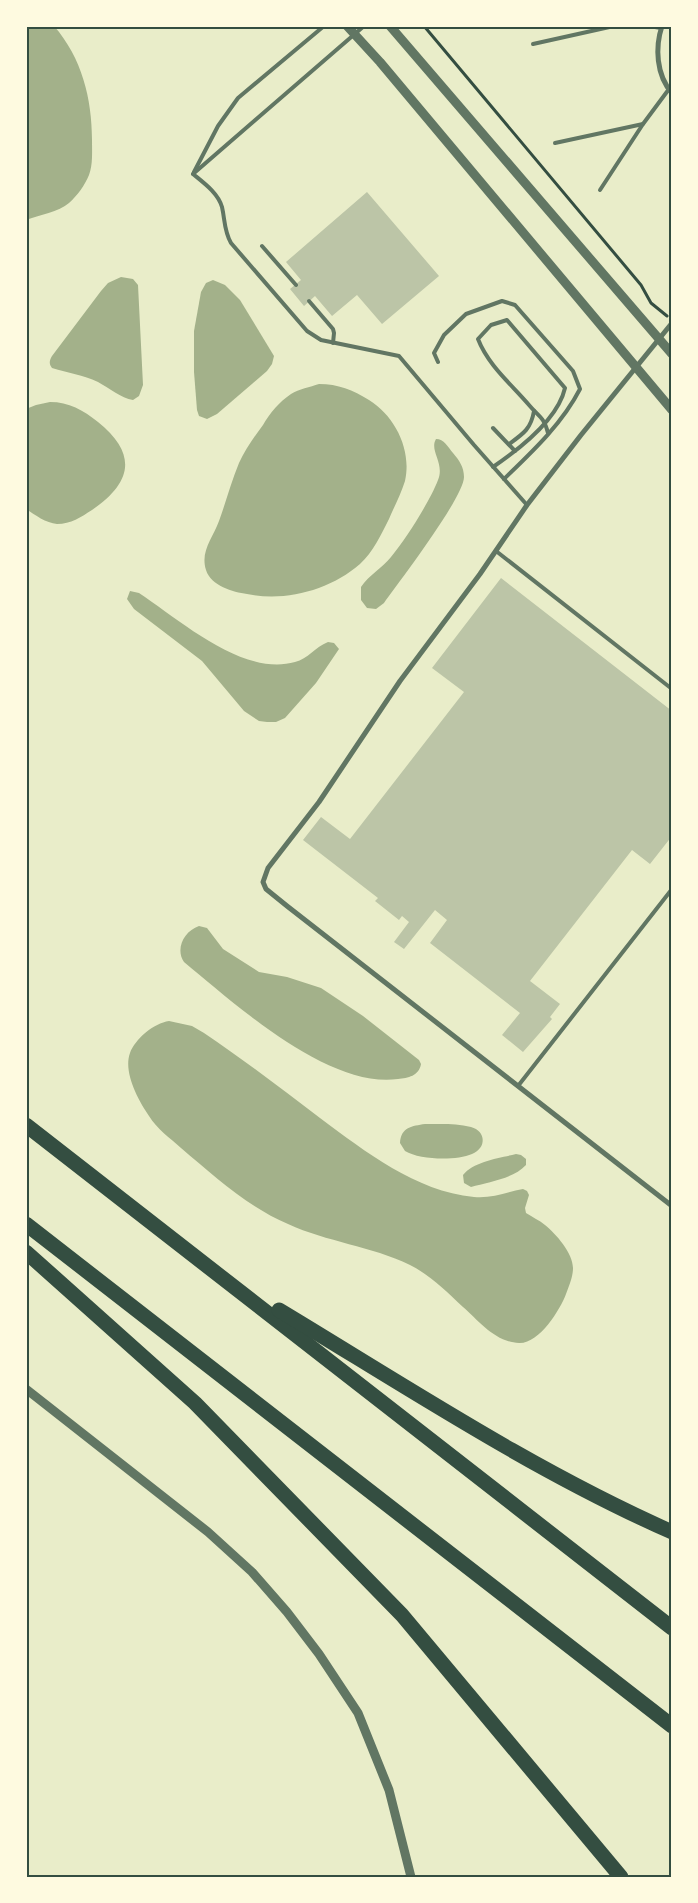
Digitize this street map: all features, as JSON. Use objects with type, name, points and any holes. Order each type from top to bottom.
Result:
[{"type":"highway","points":[[26,1125],[672,1628]]},
{"type":"highway","points":[[26,1224],[672,1726]]},
{"type":"highway","points":[[26,1252],[195,1403],[402,1615],[621,1877]]},
{"type":"highway","points":[[222,1276],[509,1448],[590,1492],[672,1532]]},
{"type":"street","points":[[348,26],[672,410]]},
{"type":"street","points":[[390,26],[672,354]]},
{"type":"street","points":[[662,27],[658,40],[658,57],[661,73],[670,91]]},
{"type":"street","points":[[672,322],[580,434],[527,505],[496,551],[411,665],[318,802],[268,868],[263,882],[266,889],[275,897],[672,1206]]},
{"type":"street","points":[[26,1389],[208,1532],[252,1572],[287,1612],[319,1654],[358,1712],[389,1790],[411,1877]]},
{"type":"lane","points":[[193,174],[218,126],[232,105],[324,26]]},
{"type":"lane","points":[[193,174],[364,26]]},
{"type":"lane","points":[[533,44],[614,26]]},
{"type":"lane","points":[[649,26],[662,27]]},
{"type":"lane","points":[[600,190],[643,124],[670,91]]},
{"type":"lane","points":[[555,143],[643,124]]},
{"type":"lane","points":[[193,174],[208,186],[220,201],[225,230],[235,248],[306,331],[316,338],[333,343],[399,356],[527,505]]},
{"type":"lane","points":[[262,246],[296,285]]},
{"type":"lane","points":[[310,301],[333,328],[333,343]]},
{"type":"lane","points":[[438,362],[434,353],[444,335],[466,314],[502,301],[515,305],[573,371],[580,389],[572,405],[538,446],[504,479]]},
{"type":"lane","points":[[493,466],[526,443],[545,421],[563,398],[565,388],[507,320],[491,324],[478,339],[484,354],[545,421],[548,433]]},
{"type":"lane","points":[[509,444],[523,434],[532,422],[534,411]]},
{"type":"lane","points":[[493,428],[515,451]]},
{"type":"lane","points":[[496,551],[672,689]]},
{"type":"lane","points":[[518,1086],[672,889]]},
{"type":"path","points":[[424,26],[641,285],[651,303],[672,322]]},
{"type":"shaded area","points":[[26,26],[54,26],[72,52],[84,80],[90,109],[92,153],[89,175],[78,194],[60,209],[26,220]]},
{"type":"shaded area","points":[[121,277],[133,279],[138,285],[143,385],[139,396],[133,400],[98,382],[52,368],[50,365],[52,356],[101,291],[108,283]]},
{"type":"shaded area","points":[[213,280],[225,285],[240,300],[274,356],[272,364],[267,371],[217,414],[207,419],[199,416],[197,410],[194,372],[194,331],[201,292],[206,283]]},
{"type":"shaded area","points":[[319,384],[333,385],[357,393],[378,407],[394,424],[404,446],[407,469],[405,481],[389,519],[373,549],[360,564],[335,581],[321,587],[292,595],[262,596],[235,592],[223,587],[209,576],[206,570],[205,557],[239,463],[253,439],[279,404],[294,392]]},
{"type":"shaded area","points":[[50,402],[70,405],[98,422],[120,445],[124,457],[125,468],[122,479],[105,500],[76,520],[62,524],[49,522],[26,509],[26,409]]},
{"type":"shaded area","points":[[436,439],[446,444],[461,464],[464,477],[461,487],[443,520],[384,603],[376,609],[367,608],[361,600],[361,587],[387,561],[404,540],[424,509],[438,480],[440,468],[434,448]]},
{"type":"shaded area","points":[[130,591],[139,593],[213,643],[234,654],[254,661],[275,664],[295,662],[328,642],[334,643],[339,649],[316,683],[285,718],[276,722],[259,721],[244,711],[202,661],[134,609],[127,599]]},
{"type":"shaded area","points":[[199,926],[207,928],[223,949],[259,972],[287,977],[321,988],[363,1016],[419,1060],[420,1068],[412,1076],[402,1079],[371,1079],[342,1071],[284,1040],[255,1020],[184,962],[180,952],[182,941],[189,932]]},
{"type":"shaded area","points":[[169,1021],[192,1026],[204,1033],[355,1144],[411,1178],[432,1187],[474,1197],[492,1196],[523,1189],[527,1191],[529,1195],[525,1208],[526,1213],[543,1223],[554,1233],[567,1250],[573,1268],[566,1294],[548,1325],[527,1342],[510,1342],[502,1339],[488,1330],[438,1284],[410,1265],[380,1253],[288,1224],[259,1209],[219,1180],[156,1125],[140,1102],[130,1077],[128,1061],[136,1042],[151,1028]]},
{"type":"shaded area","points":[[425,1124],[454,1124],[471,1127],[480,1132],[483,1140],[482,1144],[472,1154],[457,1158],[429,1158],[405,1151],[400,1143],[402,1134],[408,1128]]},
{"type":"shaded area","points":[[516,1154],[526,1159],[526,1165],[514,1174],[471,1187],[464,1183],[463,1175],[474,1166]]},
{"type":"building","points":[[367,192],[439,276],[382,324],[357,295],[332,316],[315,296],[304,306],[290,289],[301,280],[286,262]]},
{"type":"building","points":[[501,578],[672,711],[672,836],[650,864],[632,850],[530,981],[560,1004],[550,1017],[552,1019],[523,1052],[502,1035],[520,1013],[430,943],[447,920],[435,910],[404,949],[394,942],[409,922],[402,916],[399,920],[375,901],[378,898],[303,840],[321,817],[350,839],[464,692],[432,668]]}]
